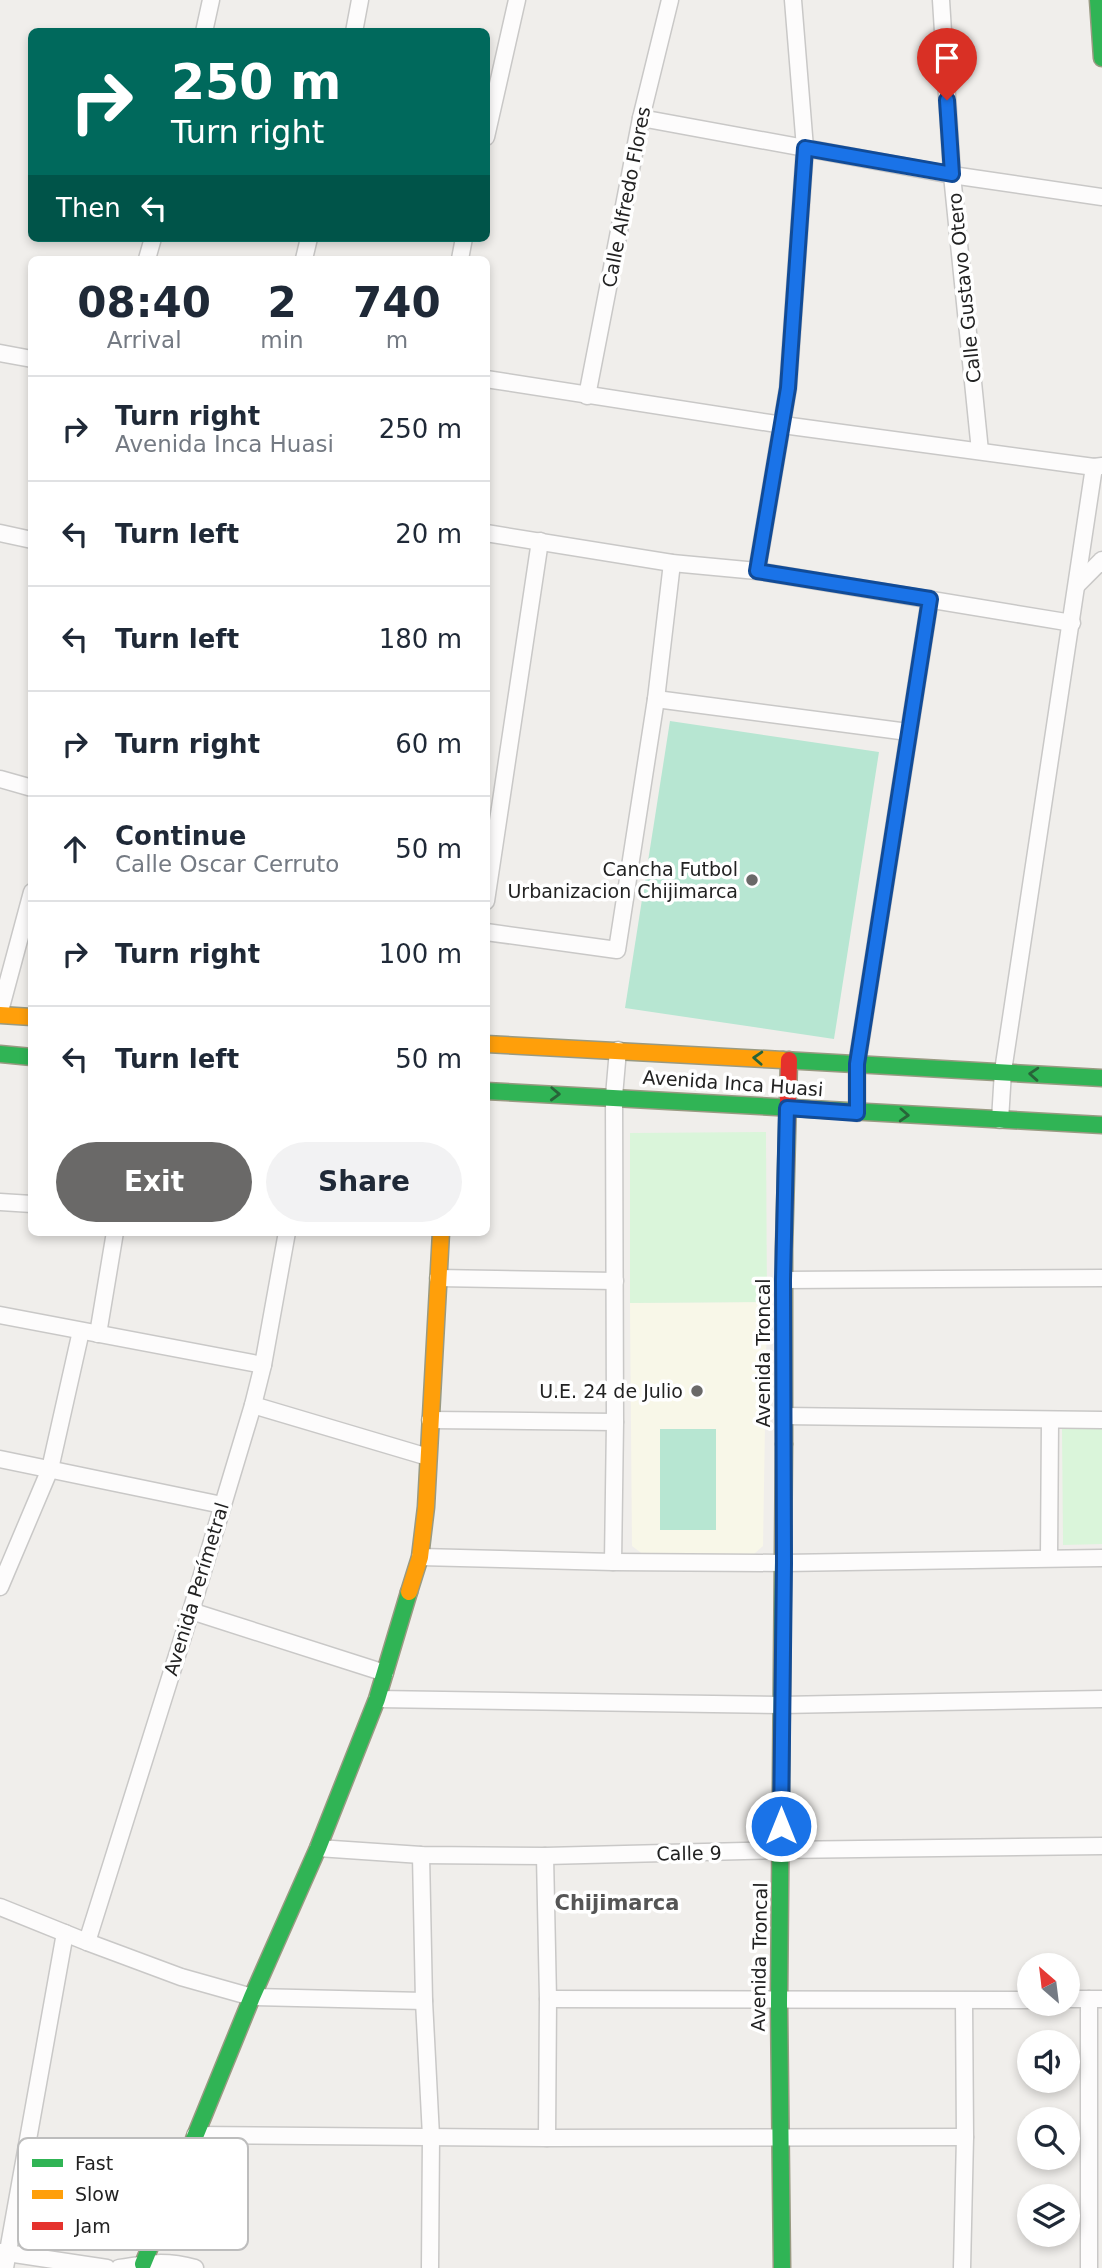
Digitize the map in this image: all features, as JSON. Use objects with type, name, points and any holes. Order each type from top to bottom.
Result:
[{"type":"street","points":[[205,28],[211,0]]},
{"type":"street","points":[[355,28],[360,0]]},
{"type":"street","points":[[490,119],[517,0]]},
{"type":"street","name":"Calle Alfredo Flores","points":[[587,396],[641,118],[670,0]]},
{"type":"street","points":[[757,571],[788,388],[805,148],[793,0]]},
{"type":"street","name":"Calle Gustavo Otero","points":[[941,0],[952,174],[980,451]]},
{"type":"street","points":[[1098,0],[1102,58]]},
{"type":"street","points":[[641,118],[952,174],[1102,197]]},
{"type":"street","points":[[0,353],[28,358]]},
{"type":"street","points":[[490,380],[783,425],[1098,466],[1077,585],[1003,1071],[1000,1120]]},
{"type":"street","points":[[0,533],[28,539]]},
{"type":"street","points":[[490,534],[672,563],[757,571],[1072,623]]},
{"type":"street","points":[[490,874],[540,541]]},
{"type":"street","points":[[1077,585],[1102,561]]},
{"type":"street","points":[[490,933],[617,950],[656,699],[672,563]]},
{"type":"street","points":[[857,1113],[857,1064],[930,599]]},
{"type":"street","points":[[656,699],[908,732]]},
{"type":"street","points":[[0,779],[28,787]]},
{"type":"street","points":[[28,907],[0,1013],[28,1016]]},
{"type":"street","name":"Avenida Inca Huasi","points":[[490,1044],[1102,1078]]},
{"type":"street","points":[[613,1562],[614,1096],[618,1050]]},
{"type":"street","points":[[0,1054],[28,1057]]},
{"type":"street","name":"Avenida Troncal","points":[[782,2268],[778,1999],[784,1563],[783,1280],[789,1060]]},
{"type":"street","name":"Avenida Inca Huasi","points":[[490,1091],[1102,1125]]},
{"type":"street","points":[[0,1202],[28,1204]]},
{"type":"street","points":[[98,1334],[114,1236]]},
{"type":"street","name":"Avenida Perímetral","points":[[87,1942],[253,1405],[264,1365],[287,1236]]},
{"type":"street","points":[[194,2138],[318,1848],[377,1699],[420,1557],[424,1535],[441,1236]]},
{"type":"street","points":[[438,1278],[615,1281]]},
{"type":"street","points":[[783,1280],[1102,1278]]},
{"type":"street","points":[[0,1315],[264,1365]]},
{"type":"street","points":[[0,1587],[50,1468],[81,1331]]},
{"type":"street","points":[[253,1405],[428,1457]]},
{"type":"street","points":[[784,1416],[1102,1420]]},
{"type":"street","points":[[430,1420],[615,1422]]},
{"type":"street","points":[[1049,1558],[1050,1421]]},
{"type":"street","points":[[0,1459],[222,1505]]},
{"type":"street","points":[[420,1557],[784,1563],[1102,1558]]},
{"type":"street","points":[[191,1611],[385,1673]]},
{"type":"street","points":[[377,1699],[781,1705],[1102,1699]]},
{"type":"street","name":"Calle 9","points":[[318,1848],[421,1855],[545,1856],[1102,1846]]},
{"type":"street","points":[[421,1855],[430,2136],[430,2268]]},
{"type":"street","points":[[545,1856],[547,2138]]},
{"type":"street","points":[[0,1907],[191,1980],[252,1997],[424,2001]]},
{"type":"street","points":[[27,2138],[65,1933]]},
{"type":"street","points":[[548,1999],[1017,2000]]},
{"type":"street","points":[[1089,2268],[1095,2127],[1096,1999]]},
{"type":"street","points":[[962,2268],[964,2001]]},
{"type":"street","points":[[195,2135],[965,2137]]},
{"type":"street","points":[[18,2188],[5,2258],[107,2268]]},
{"type":"street","points":[[143,2264],[149,2250]]},
{"type":"street","points":[[119,2268],[171,2262],[195,2268]]},
{"type":"shaded area","points":[[767,1302],[763,1546],[754,1554],[644,1555],[632,1546],[630,1303]]},
{"type":"green space","name":"Cancha Futbol Urbanizacion Chijimarca","points":[[670,721],[879,752],[834,1039],[625,1008]]},
{"type":"green space","points":[[766,1132],[767,1302],[630,1303],[630,1133]]},
{"type":"green space","points":[[660,1429],[716,1429],[716,1530],[660,1530]]},
{"type":"green space","points":[[1062,1429],[1102,1429],[1102,1544],[1063,1545]]},
{"type":"traffic: fast","points":[[1098,0],[1102,58]]},
{"type":"traffic: fast","points":[[0,1054],[28,1057]]},
{"type":"traffic: fast","points":[[783,1060],[1102,1078]]},
{"type":"traffic: fast","points":[[490,1091],[1102,1125]]},
{"type":"traffic: fast","points":[[782,2268],[779,2004],[784,1444]]},
{"type":"traffic: fast","points":[[194,2138],[252,1997],[318,1848],[377,1699],[409,1592]]},
{"type":"traffic: fast","points":[[143,2264],[149,2250]]},
{"type":"traffic: slow","points":[[0,1015],[28,1017]]},
{"type":"traffic: slow","points":[[490,1044],[783,1060]]},
{"type":"traffic: slow","points":[[409,1592],[420,1557],[426,1507],[441,1236]]},
{"type":"traffic: jam","points":[[784,1444],[784,1249],[789,1060]]},
{"type":"place","name":"Cancha Futbol Urbanizacion Chijimarca","points":[[752,880]]},
{"type":"place","name":"U.E. 24 de Julio","points":[[697,1391]]},
{"type":"district","name":"Chijimarca","points":[[617,1903]]},
{"type":"route","points":[[781,1826],[783,1280],[787,1108],[857,1113],[857,1064],[930,599],[757,571],[788,388],[805,148],[952,174],[947,100]]}]
